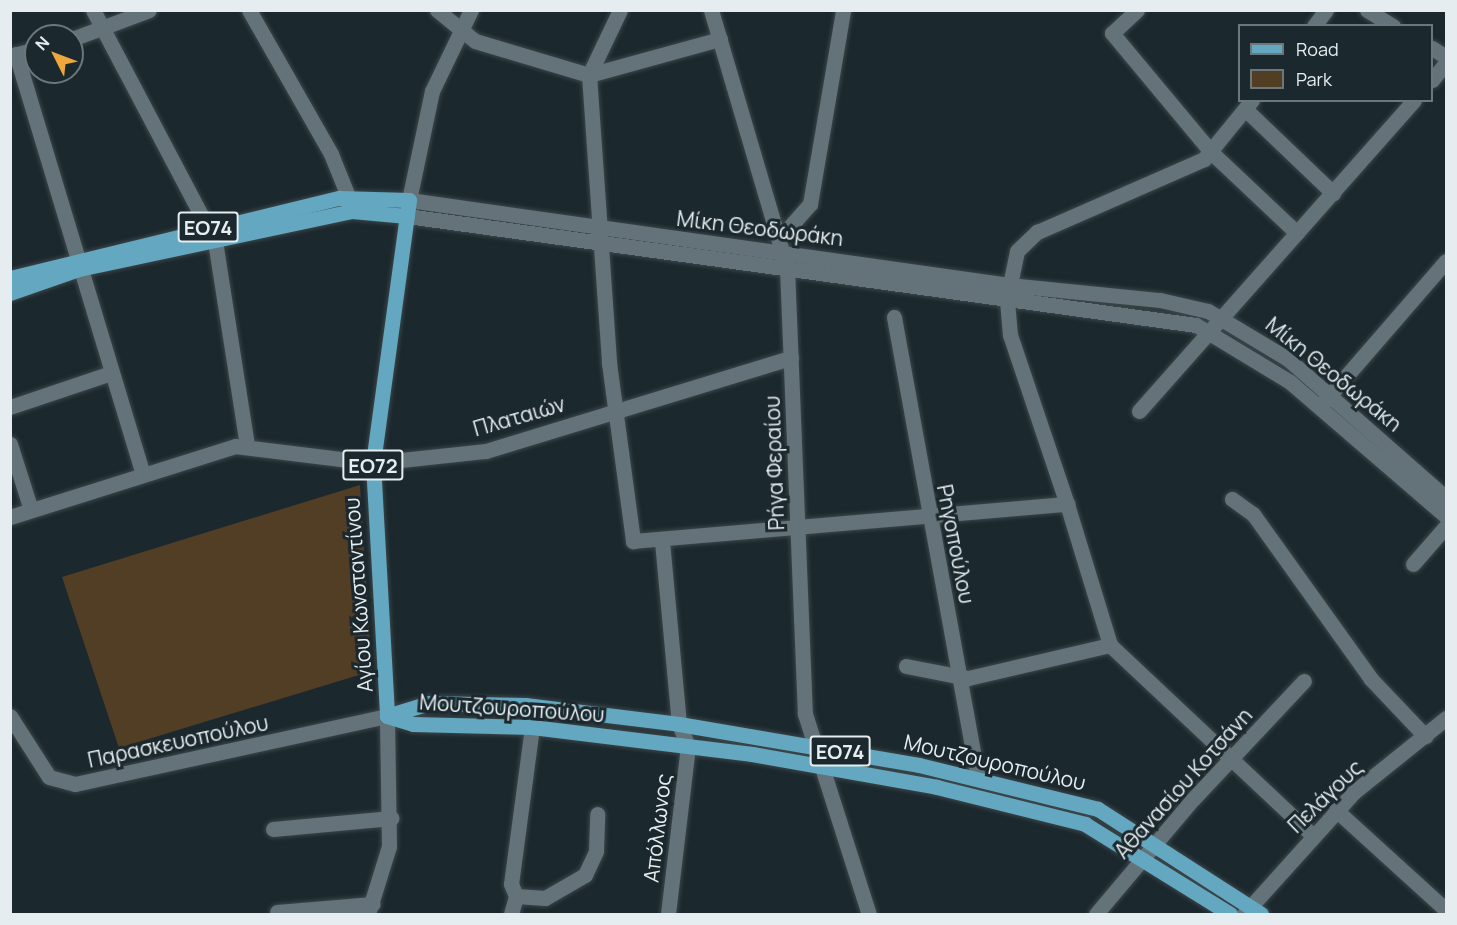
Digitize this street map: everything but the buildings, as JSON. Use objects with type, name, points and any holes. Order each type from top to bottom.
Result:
[{"type":"main road","name":"Μίκη Θεοδωράκη","points":[[10,278],[212,234],[348,196],[409,200]]},
{"type":"main road","name":"Αγίου Κωνσταντίνου","points":[[387,716],[373,463],[409,200]]},
{"type":"main road","name":"Μίκη Θεοδωράκη","points":[[212,234],[352,211],[407,216]]},
{"type":"main road","name":"Μίκη Θεοδωράκη","points":[[10,292],[78,264]]},
{"type":"main road","name":"Μουτζουροπούλου","points":[[387,716],[414,705],[471,702],[679,724],[811,746],[978,778],[1098,809],[1155,844],[1251,912]]},
{"type":"main road","name":"Μουτζουροπούλου","points":[[387,716],[413,724],[532,727],[818,764],[1071,820],[1144,857],[1230,915]]},
{"type":"street","points":[[93,10],[212,234],[247,445]]},
{"type":"street","points":[[84,36],[103,30],[149,10]]},
{"type":"street","points":[[249,10],[331,154],[348,196]]},
{"type":"street","points":[[437,10],[459,32],[589,75],[720,39]]},
{"type":"street","name":"ΕΟ72","points":[[409,200],[432,91],[471,10]]},
{"type":"street","points":[[620,10],[589,75],[600,244],[615,409],[632,539],[662,541],[1067,504]]},
{"type":"street","name":"Ρήγα Φεραίου","points":[[711,10],[787,268],[803,699],[811,746],[869,915]]},
{"type":"street","points":[[781,246],[810,204],[843,10]]},
{"type":"street","points":[[1137,10],[1112,33],[1211,152],[1297,233]]},
{"type":"street","points":[[1316,24],[1326,10]]},
{"type":"street","points":[[1367,10],[1390,24]]},
{"type":"street","points":[[1433,49],[1446,57]]},
{"type":"street","points":[[13,55],[142,472]]},
{"type":"street","points":[[1433,79],[1446,63]]},
{"type":"street","points":[[1139,411],[1412,102]]},
{"type":"street","points":[[1312,835],[1229,761],[1110,645],[1067,504],[1012,341],[1008,292],[1017,251],[1026,238],[1197,163],[1211,152],[1249,105],[1333,193]]},
{"type":"street","name":"Μίκη Θεοδωράκη","points":[[409,200],[599,229],[781,246],[1008,292],[1144,314],[1210,330],[1320,406],[1446,516]]},
{"type":"street","name":"Μίκη Θεοδωράκη","points":[[407,216],[787,268],[1008,292],[1160,300],[1223,316],[1331,394],[1446,498]]},
{"type":"street","points":[[1320,406],[1446,261]]},
{"type":"street","name":"Ρηγοπούλου","points":[[894,317],[978,778]]},
{"type":"street","name":"Πλαταιών","points":[[10,517],[142,472],[247,445],[373,463],[486,451],[615,409],[791,358]]},
{"type":"street","points":[[10,407],[111,373]]},
{"type":"street","points":[[10,444],[31,510]]},
{"type":"street","points":[[1232,499],[1253,514],[1371,679],[1425,736]]},
{"type":"street","points":[[1413,564],[1446,526]]},
{"type":"street","points":[[662,541],[679,724],[688,746]]},
{"type":"street","points":[[906,666],[960,679],[1110,645]]},
{"type":"street","name":"Αθανασίου Κοτσάνη","points":[[1096,915],[1155,844],[1304,681]]},
{"type":"street","name":"Παρασκευοπούλου","points":[[10,716],[50,777],[75,784],[387,716]]},
{"type":"street","name":"Αγίου Κωνσταντίνου","points":[[370,909],[386,862],[391,818],[387,716]]},
{"type":"street","name":"Πελάγους","points":[[1251,912],[1312,835],[1336,810],[1446,718]]},
{"type":"street","points":[[511,915],[516,896],[511,884],[532,727]]},
{"type":"street","name":"Απόλλωνος","points":[[668,915],[688,746]]},
{"type":"street","points":[[1336,810],[1446,910]]},
{"type":"street","points":[[516,896],[545,898],[585,875],[596,851],[597,814]]},
{"type":"street","points":[[273,829],[391,818]]},
{"type":"street","points":[[278,912],[370,909]]},
{"type":"green space","points":[[360,485],[372,671],[119,748],[62,577]]}]
